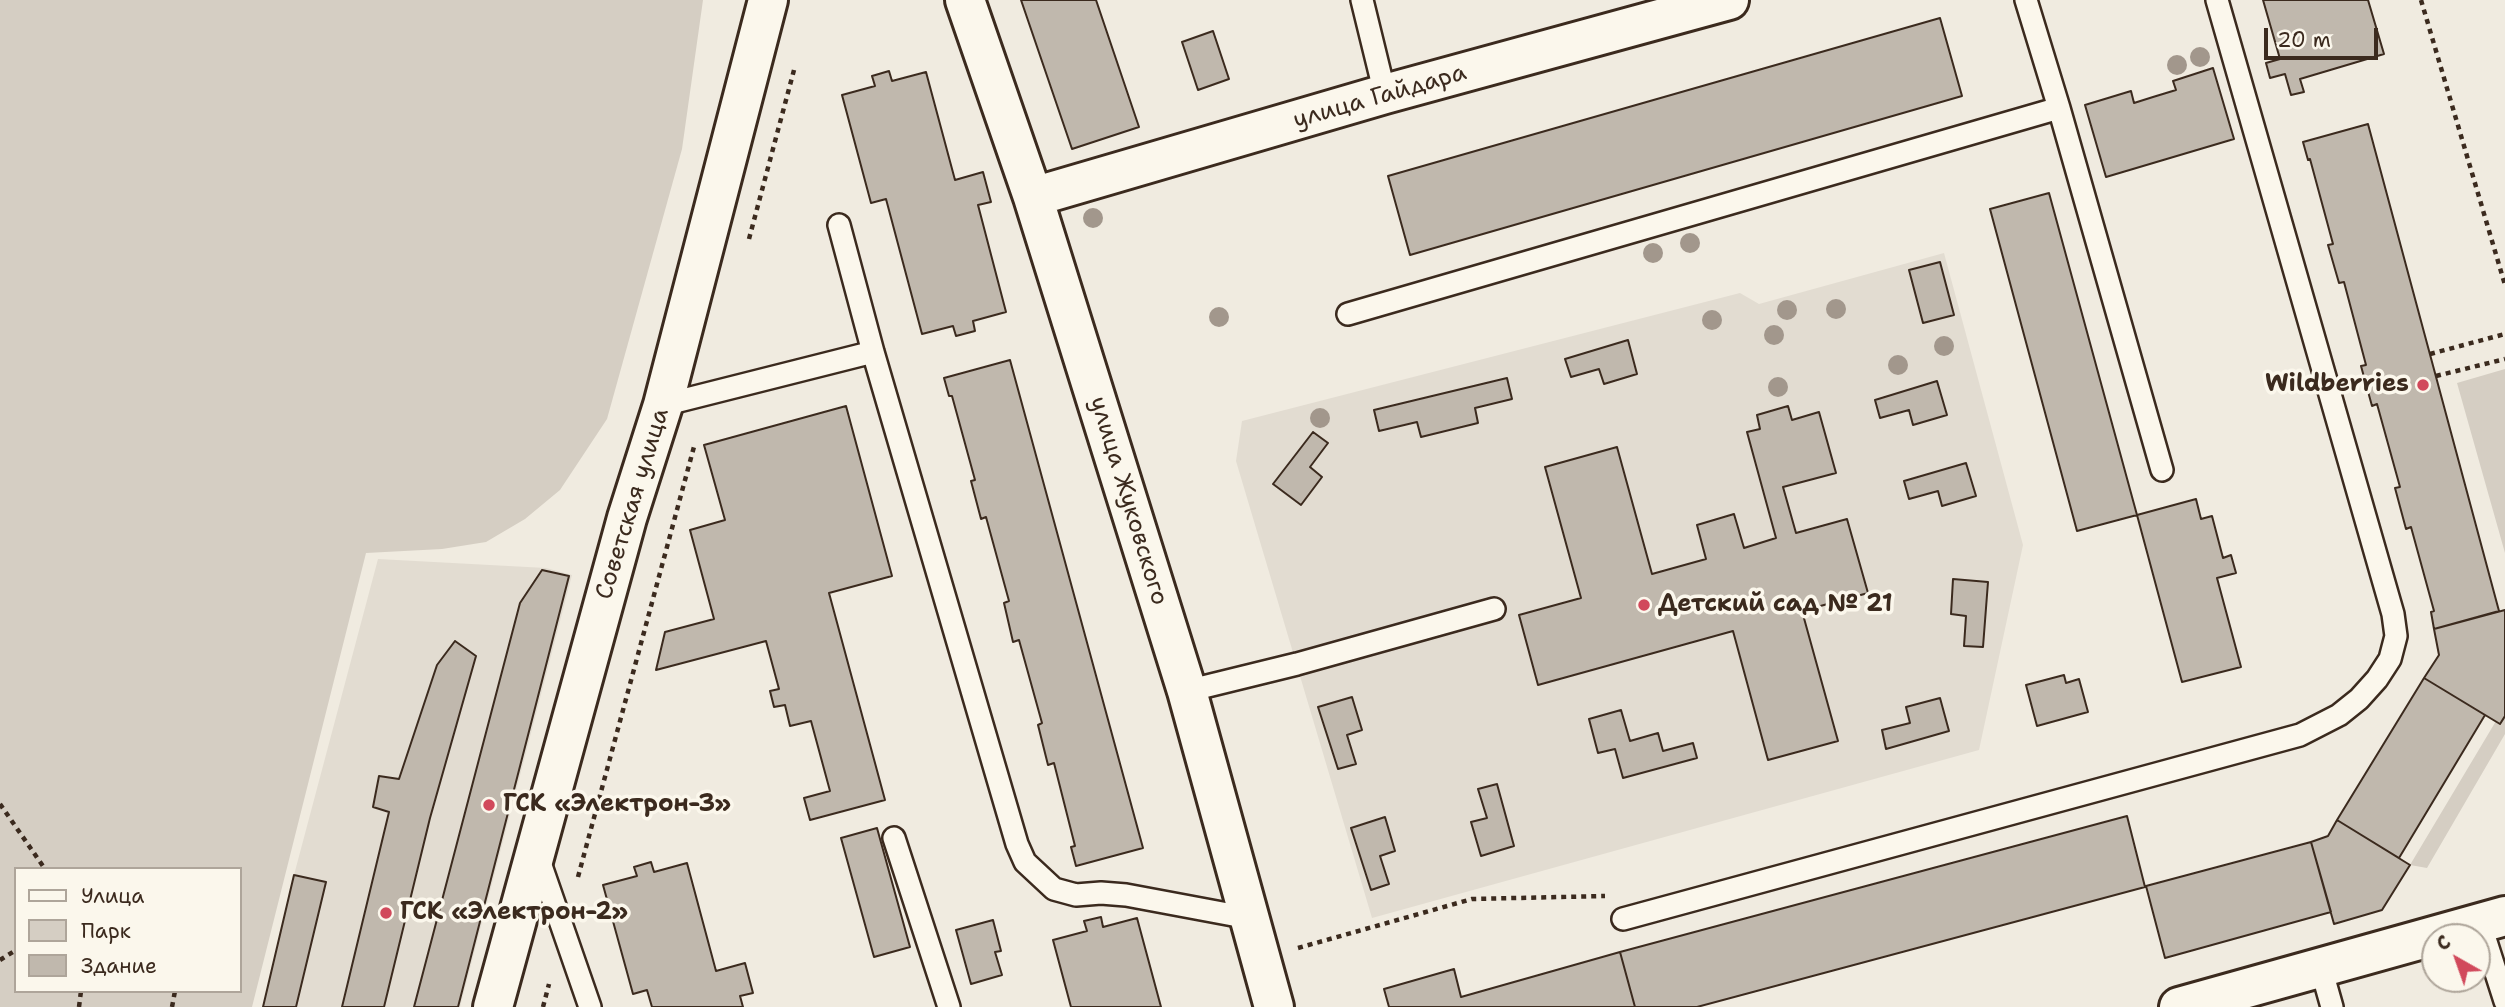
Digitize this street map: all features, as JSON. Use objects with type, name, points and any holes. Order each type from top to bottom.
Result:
[{"type":"street","name":"улица Жуковского","points":[[965,0],[1032,197],[1187,691],[1274,1007]]},
{"type":"street","name":"улица Гайдара","points":[[1032,197],[1385,94],[1729,0]]},
{"type":"street","name":"Советская улица","points":[[492,1007],[627,518],[663,405],[772,6]]},
{"type":"street","points":[[2179,1007],[2492,919]]},
{"type":"lane","points":[[1362,0],[1385,94]]},
{"type":"lane","points":[[2026,0],[2162,470]]},
{"type":"lane","points":[[1623,919],[2300,735],[2339,715],[2359,699],[2390,659],[2396,636],[2393,614],[2217,0]]},
{"type":"lane","points":[[1348,314],[2059,108]]},
{"type":"lane","points":[[839,225],[873,352],[1013,830],[1025,862],[1054,889],[1076,895],[1126,895],[1249,918]]},
{"type":"lane","points":[[663,405],[873,352]]},
{"type":"lane","points":[[1187,691],[1494,610]]},
{"type":"lane","points":[[894,838],[941,1005]]},
{"type":"lane","points":[[535,847],[590,1007]]},
{"type":"lane","points":[[2492,919],[2505,1001]]},
{"type":"lane","points":[[2321,968],[2332,1007]]},
{"type":"path","points":[[2421,0],[2505,285]]},
{"type":"path","points":[[747,246],[794,70]]},
{"type":"path","points":[[2430,354],[2505,334]]},
{"type":"path","points":[[2436,376],[2505,359]]},
{"type":"path","points":[[543,1007],[708,394]]},
{"type":"path","points":[[0,804],[44,867]]},
{"type":"path","points":[[1260,958],[1472,899],[1606,896],[1614,899],[1620,907],[1623,919]]},
{"type":"shaded area","name":"Детский сад № 21","points":[[1944,253],[2023,545],[1979,750],[1372,918],[1236,461],[1242,421],[1740,293],[1759,304]]},
{"type":"shaded area","points":[[378,559],[546,568],[572,575],[460,1007],[263,1007],[294,875]]},
{"type":"green space","points":[[0,0],[703,0],[682,149],[607,419],[560,490],[525,519],[486,542],[442,549],[366,553],[252,1007],[0,1007]]},
{"type":"green space","points":[[2505,369],[2505,553],[2457,383]]},
{"type":"green space","points":[[2505,716],[2505,734],[2427,868],[2410,865],[2496,721],[2500,723]]},
{"type":"building","points":[[1021,0],[1096,0],[1139,127],[1072,149]]},
{"type":"building","points":[[2263,0],[2368,0],[2384,54],[2300,79],[2304,92],[2291,95],[2285,74],[2270,78],[2266,63],[2280,59]]},
{"type":"building","points":[[1940,18],[1962,96],[1410,255],[1388,176]]},
{"type":"building","points":[[1213,31],[1229,79],[1198,90],[1182,42]]},
{"type":"building","points":[[2213,68],[2234,139],[2106,177],[2085,105],[2131,91],[2134,103],[2176,90],[2173,81]]},
{"type":"building","points":[[889,71],[892,81],[926,72],[955,180],[983,172],[991,202],[978,205],[1006,312],[973,321],[975,331],[956,336],[953,326],[922,334],[886,199],[871,203],[842,95],[875,86],[872,76]]},
{"type":"building","points":[[2368,124],[2499,611],[2434,629],[2431,612],[2434,611],[2411,527],[2406,529],[2395,488],[2400,487],[2377,404],[2372,406],[2361,366],[2366,365],[2344,282],[2339,283],[2328,245],[2333,244],[2303,142]]},
{"type":"building","points":[[2049,193],[2137,515],[2077,531],[1990,209]]},
{"type":"building","points":[[1940,262],[1954,315],[1923,323],[1909,270]]},
{"type":"building","points":[[1628,340],[1637,374],[1604,384],[1599,369],[1571,377],[1565,359]]},
{"type":"building","points":[[1010,360],[1143,848],[1076,866],[1071,847],[1075,846],[1054,763],[1048,765],[1038,725],[1042,723],[1019,640],[1013,642],[1004,603],[1009,601],[986,517],[981,519],[971,481],[975,480],[952,396],[949,396],[944,378]]},
{"type":"building","points":[[1507,378],[1512,399],[1475,408],[1478,423],[1421,437],[1417,422],[1379,431],[1374,410]]},
{"type":"building","points":[[1937,381],[1947,415],[1913,425],[1909,410],[1880,418],[1875,400]]},
{"type":"building","points":[[846,406],[892,576],[829,593],[885,800],[810,820],[804,798],[830,791],[811,721],[790,726],[785,705],[774,707],[770,691],[779,689],[766,641],[656,670],[665,632],[714,619],[690,530],[725,520],[704,445]]},
{"type":"building","points":[[1788,406],[1792,420],[1819,412],[1836,473],[1783,487],[1796,533],[1847,519],[1868,593],[1802,611],[1838,741],[1768,760],[1733,631],[1538,685],[1519,615],[1581,598],[1545,467],[1617,447],[1652,574],[1706,559],[1697,525],[1734,514],[1744,548],[1776,538],[1747,432],[1760,429],[1757,415]]},
{"type":"building","points":[[1313,432],[1328,443],[1310,467],[1322,477],[1301,505],[1273,484]]},
{"type":"building","points":[[1966,463],[1976,496],[1942,506],[1938,491],[1909,499],[1904,481]]},
{"type":"building","points":[[2196,499],[2201,519],[2212,516],[2223,558],[2231,555],[2236,573],[2217,578],[2241,667],[2182,682],[2137,515]]},
{"type":"building","name":"ГСК «Электрон-3»","points":[[542,570],[569,576],[458,1007],[414,1007],[520,603]]},
{"type":"building","points":[[1953,579],[1988,582],[1983,647],[1964,646],[1966,616],[1951,614]]},
{"type":"building","points":[[2505,610],[2505,716],[2500,724],[2424,678],[2439,655],[2434,629]]},
{"type":"building","name":"ГСК «Электрон-2»","points":[[455,641],[476,656],[430,818],[384,1007],[342,1007],[389,812],[373,807],[379,776],[399,779],[437,665]]},
{"type":"building","points":[[2064,675],[2066,683],[2079,679],[2088,712],[2037,726],[2026,685]]},
{"type":"building","points":[[2424,678],[2485,715],[2399,858],[2337,820]]},
{"type":"building","points":[[1352,697],[1362,730],[1347,735],[1356,764],[1338,769],[1318,707]]},
{"type":"building","points":[[1940,698],[1949,731],[1886,749],[1882,730],[1910,723],[1906,707]]},
{"type":"building","points":[[1621,710],[1630,741],[1658,733],[1663,751],[1693,743],[1697,758],[1623,778],[1615,749],[1598,753],[1589,719]]},
{"type":"building","points":[[1497,784],[1514,846],[1481,856],[1471,822],[1487,818],[1478,789]]},
{"type":"building","points":[[2127,816],[2145,887],[1697,1007],[1635,1007],[1620,952]]},
{"type":"building","points":[[1385,817],[1395,851],[1380,856],[1389,884],[1371,890],[1351,828]]},
{"type":"building","points":[[2337,820],[2410,865],[2382,910],[2334,924],[2311,842],[2328,836]]},
{"type":"building","points":[[877,828],[910,947],[874,957],[841,838]]},
{"type":"building","points":[[2311,842],[2331,912],[2165,958],[2146,886]]},
{"type":"building","points":[[651,862],[654,872],[687,863],[716,971],[745,963],[753,993],[740,996],[743,1007],[652,1007],[647,990],[633,994],[603,885],[637,876],[634,867]]},
{"type":"building","points":[[294,875],[326,882],[296,1007],[263,1007]]},
{"type":"building","points":[[1101,917],[1103,927],[1137,918],[1161,1007],[1071,1007],[1053,940],[1087,931],[1084,921]]},
{"type":"building","points":[[993,920],[1001,951],[995,952],[1002,975],[971,984],[956,930]]},
{"type":"building","points":[[1620,952],[1635,1007],[1389,1007],[1384,989],[1454,969],[1461,997]]},
{"type":"place","name":"Wildberries","points":[[2423,385]]},
{"type":"place","name":"Детский сад № 21","points":[[1644,605]]},
{"type":"place","name":"ГСК «Электрон-3»","points":[[489,805]]},
{"type":"place","name":"ГСК «Электрон-2»","points":[[386,913]]}]
